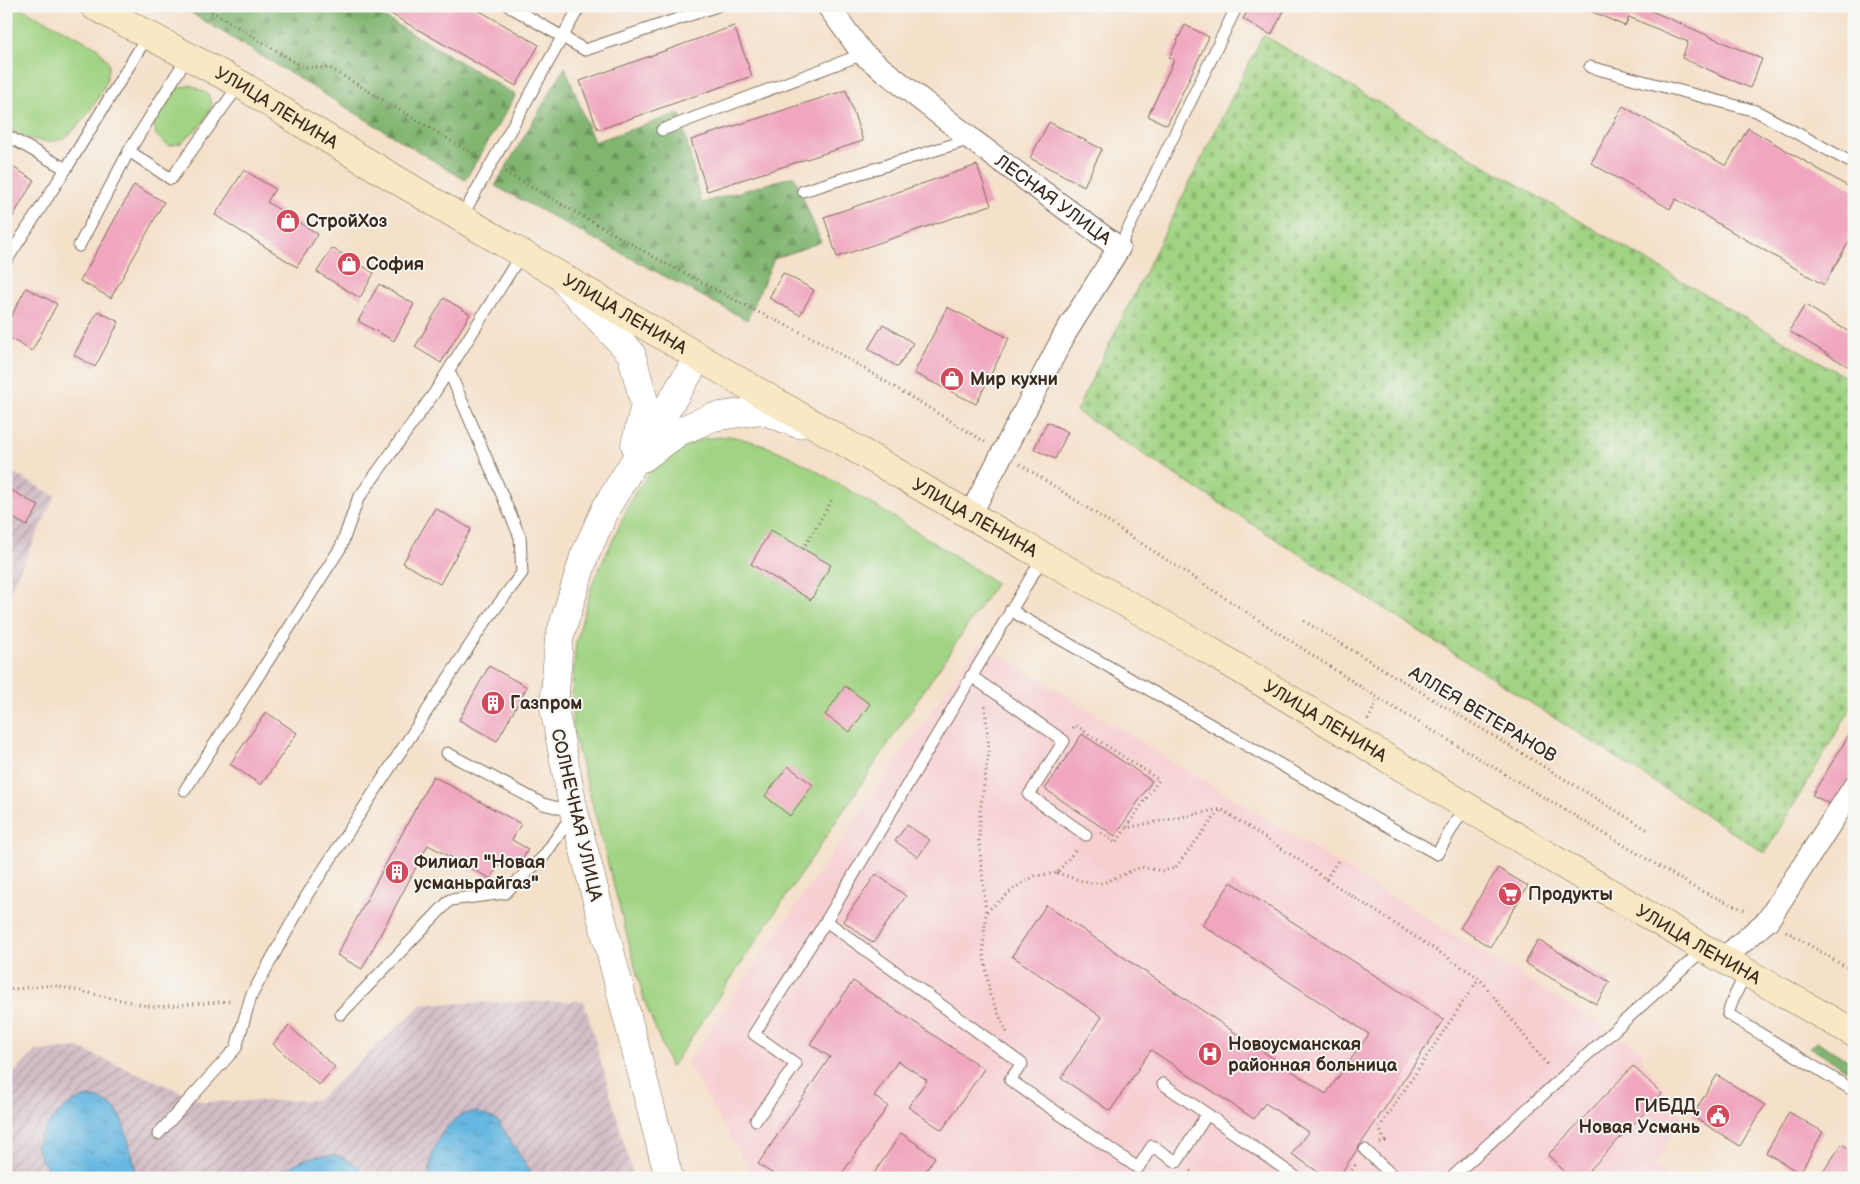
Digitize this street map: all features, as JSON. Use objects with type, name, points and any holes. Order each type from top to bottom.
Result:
[{"type":"main road","name":"УЛИЦА ЛЕНИНА","points":[[94,6],[240,84],[460,218],[698,358],[1205,648],[1465,806],[1746,973],[1854,1033]]},
{"type":"street","name":"ЛЕСНАЯ УЛИЦА","points":[[828,6],[863,54],[971,140],[1120,248],[1066,332],[970,515]]},
{"type":"street","points":[[561,277],[631,353],[645,405],[630,468]]},
{"type":"street","name":"СОЛНЕЧНАЯ УЛИЦА","points":[[669,1178],[574,812],[554,708],[559,639],[584,557],[607,506],[698,358]]},
{"type":"street","points":[[630,468],[680,431],[713,417],[762,410],[832,436]]},
{"type":"street","points":[[1714,954],[1768,920],[1854,787]]},
{"type":"lane","points":[[509,6],[585,50],[716,6]]},
{"type":"lane","points":[[1120,248],[1237,6]]},
{"type":"lane","points":[[460,218],[578,9]]},
{"type":"lane","points":[[6,261],[66,169],[148,35]]},
{"type":"lane","points":[[662,130],[863,54]]},
{"type":"lane","points":[[79,246],[129,152],[188,56]]},
{"type":"lane","points":[[1590,67],[1756,111],[1854,164]]},
{"type":"lane","points":[[129,152],[171,179],[240,84]]},
{"type":"lane","points":[[6,135],[66,169]]},
{"type":"lane","points":[[803,191],[971,140]]},
{"type":"lane","points":[[185,790],[341,548],[358,499],[449,371],[522,253]]},
{"type":"lane","points":[[158,1134],[236,1048],[251,996],[307,895],[483,625],[522,573],[520,537],[449,371]]},
{"type":"lane","points":[[756,1120],[796,1064],[754,1034],[826,921],[1043,557]]},
{"type":"lane","points":[[1011,609],[1020,616],[1437,854],[1465,806]]},
{"type":"lane","points":[[971,676],[1064,741],[1029,796],[1086,836]]},
{"type":"lane","points":[[341,1014],[450,900],[505,893],[544,856],[574,812],[543,804],[447,753]]},
{"type":"lane","points":[[826,921],[1022,1064],[1010,1080],[1138,1168],[1152,1146],[1177,1162],[1207,1114]]},
{"type":"lane","points":[[1451,1178],[1558,1079],[1714,954]]},
{"type":"lane","points":[[1746,973],[1728,1014],[1854,1091]]},
{"type":"lane","points":[[1163,1084],[1298,1178]]},
{"type":"lane","points":[[1365,1150],[1395,1178]]},
{"type":"path","points":[[803,549],[833,498]]},
{"type":"path","name":"АЛЛЕЯ ВЕТЕРАНОВ","points":[[1304,621],[1648,830]]},
{"type":"path","points":[[971,676],[984,700],[990,750],[980,812],[979,841],[986,912],[983,949],[990,995],[1022,1064]]},
{"type":"path","points":[[1057,872],[1092,828],[1116,843],[1159,780],[1075,726],[1064,741]]},
{"type":"path","points":[[986,912],[1016,887],[1036,876],[1057,872],[1089,883],[1103,883],[1141,868],[1163,871],[1175,868],[1221,808]]},
{"type":"path","points":[[1126,828],[1221,808],[1326,879],[1479,978],[1558,1079]]},
{"type":"path","points":[[1326,879],[1339,859]]},
{"type":"path","points":[[1768,920],[1854,972]]},
{"type":"path","points":[[1346,1178],[1365,1150],[1385,1140],[1379,1128],[1479,978]]},
{"type":"path","points":[[6,990],[52,985],[152,1007],[232,1001],[251,996]]},
{"type":"shaded area","points":[[6,469],[55,496],[6,599]]},
{"type":"shaded area","points":[[979,642],[1641,1050],[1643,1062],[1667,1092],[1664,1096],[1682,1115],[1655,1166],[1669,1178],[754,1178],[687,1063]]},
{"type":"shaded area","points":[[584,1001],[634,1178],[6,1178],[6,1082],[36,1051],[78,1048],[204,1102],[317,1100],[423,1004]]},
{"type":"green space","points":[[6,6],[17,6],[97,47],[109,63],[105,85],[95,103],[75,129],[62,139],[48,142],[41,141],[26,138],[6,129]]},
{"type":"green space","points":[[180,6],[365,6],[516,95],[465,180]]},
{"type":"green space","points":[[1263,35],[1854,382],[1854,703],[1765,853],[1076,411]]},
{"type":"green space","points":[[565,67],[594,142],[680,113],[701,203],[794,176],[821,242],[774,259],[747,320],[495,186]]},
{"type":"green space","points":[[191,85],[208,94],[212,105],[203,123],[181,143],[168,146],[156,135],[154,123],[176,89]]},
{"type":"green space","points":[[729,436],[777,450],[804,464],[885,512],[996,583],[671,1068],[644,1000],[574,735],[571,703],[576,642],[592,585],[635,492],[654,467],[677,451],[702,439]]},
{"type":"green space","points":[[1818,1042],[1854,1064],[1854,1074],[1809,1047]]},
{"type":"water","points":[[88,1097],[104,1101],[116,1110],[120,1116],[138,1178],[62,1178],[49,1170],[41,1160],[36,1146],[45,1129],[64,1109]]},
{"type":"water","points":[[477,1112],[497,1120],[535,1178],[430,1178],[433,1152],[441,1136],[452,1122],[460,1116]]},
{"type":"water","points":[[337,1155],[355,1164],[369,1178],[275,1178],[289,1167],[306,1159],[317,1156]]},
{"type":"building","points":[[377,6],[471,6],[539,45],[516,86]]},
{"type":"building","points":[[1250,6],[1275,6],[1284,11],[1271,35],[1243,19]]},
{"type":"building","points":[[1579,6],[1640,6],[1762,59],[1750,88],[1682,58],[1688,42],[1629,17],[1625,26]]},
{"type":"building","points":[[1185,25],[1209,37],[1167,125],[1148,116],[1174,60],[1169,58]]},
{"type":"building","points":[[734,26],[752,76],[598,130],[580,81]]},
{"type":"building","points":[[846,90],[863,141],[707,191],[691,140]]},
{"type":"building","points":[[1623,106],[1726,166],[1748,128],[1854,190],[1854,233],[1824,285],[1676,199],[1670,209],[1591,163]]},
{"type":"building","points":[[1049,122],[1102,149],[1084,186],[1030,158]]},
{"type":"building","points":[[6,163],[34,180],[11,220],[6,218]]},
{"type":"building","points":[[977,165],[991,205],[837,257],[824,217]]},
{"type":"building","points":[[244,170],[275,189],[267,202],[318,234],[297,267],[215,215]]},
{"type":"building","points":[[134,185],[164,202],[111,298],[80,281]]},
{"type":"building","points":[[332,248],[374,273],[360,298],[317,272]]},
{"type":"building","points":[[783,273],[814,290],[800,315],[769,298]]},
{"type":"building","points":[[379,284],[414,304],[394,341],[358,321]]},
{"type":"building","points":[[26,288],[57,304],[32,351],[6,336],[6,326]]},
{"type":"building","points":[[444,298],[470,314],[441,363],[415,347]]},
{"type":"building","points":[[1805,305],[1854,335],[1854,370],[1789,331]]},
{"type":"building","points":[[947,307],[1009,338],[976,404],[914,373]]},
{"type":"building","points":[[98,311],[119,322],[95,367],[74,355]]},
{"type":"building","points":[[883,324],[913,343],[898,367],[868,349]]},
{"type":"building","points":[[1047,422],[1068,432],[1055,459],[1034,449]]},
{"type":"building","points":[[6,487],[39,506],[27,526],[6,514]]},
{"type":"building","points":[[435,508],[471,529],[440,584],[403,563]]},
{"type":"building","points":[[771,530],[831,565],[811,600],[751,564]]},
{"type":"building","name":"Газпром","points":[[489,666],[527,687],[497,741],[459,720]]},
{"type":"building","points":[[845,686],[870,704],[850,732],[825,715]]},
{"type":"building","points":[[266,712],[297,733],[261,785],[230,764]]},
{"type":"building","points":[[1854,727],[1854,770],[1832,805],[1812,795]]},
{"type":"building","points":[[1082,734],[1152,781],[1115,836],[1045,789]]},
{"type":"building","points":[[788,766],[813,785],[790,816],[765,796]]},
{"type":"building","name":"Филиал \"Новая усманьрайгаз\"","points":[[433,776],[521,824],[512,840],[528,849],[519,866],[503,857],[491,879],[428,845],[362,969],[337,955]]},
{"type":"building","points":[[907,825],[930,840],[918,857],[895,841]]},
{"type":"building","points":[[1498,868],[1528,886],[1490,947],[1460,928]]},
{"type":"building","points":[[876,874],[906,896],[873,943],[843,921]]},
{"type":"building","points":[[1231,882],[1444,1020],[1338,1178],[1327,1178],[1292,1154],[1308,1132],[1265,1103],[1254,1119],[1151,1050],[1110,1111],[1061,1078],[1102,1017],[1012,956],[1046,905],[1326,1094],[1369,1034],[1202,925]]},
{"type":"building","points":[[1538,940],[1610,982],[1596,1004],[1525,963]]},
{"type":"building","points":[[853,981],[984,1069],[942,1130],[908,1107],[927,1080],[898,1061],[874,1096],[888,1106],[839,1178],[779,1178],[758,1164],[830,1057],[810,1044]]},
{"type":"building","points":[[289,1026],[335,1067],[319,1085],[273,1044]]},
{"type":"building","points":[[1633,1066],[1662,1094],[1582,1178],[1571,1178],[1548,1155]]},
{"type":"building","points":[[1717,1075],[1765,1105],[1740,1146],[1692,1116]]},
{"type":"building","points":[[1789,1112],[1823,1132],[1800,1173],[1766,1153]]},
{"type":"building","points":[[901,1133],[935,1157],[921,1178],[871,1178]]},
{"type":"building","points":[[1842,1144],[1854,1152],[1854,1178],[1829,1178],[1822,1173]]},
{"type":"place","name":"СтройХоз","points":[[288,221]]},
{"type":"place","name":"София","points":[[349,264]]},
{"type":"place","name":"Мир кухни","points":[[952,379]]},
{"type":"place","name":"Газпром","points":[[493,703]]},
{"type":"place","name":"Филиал \"Новая усманьрайгаз\"","points":[[397,872]]},
{"type":"place","name":"Продукты","points":[[1510,894]]},
{"type":"place","name":"Новоусманская районная больница","points":[[1210,1054]]},
{"type":"place","name":"ГИБДД, Новая Усмань","points":[[1718,1116]]}]
